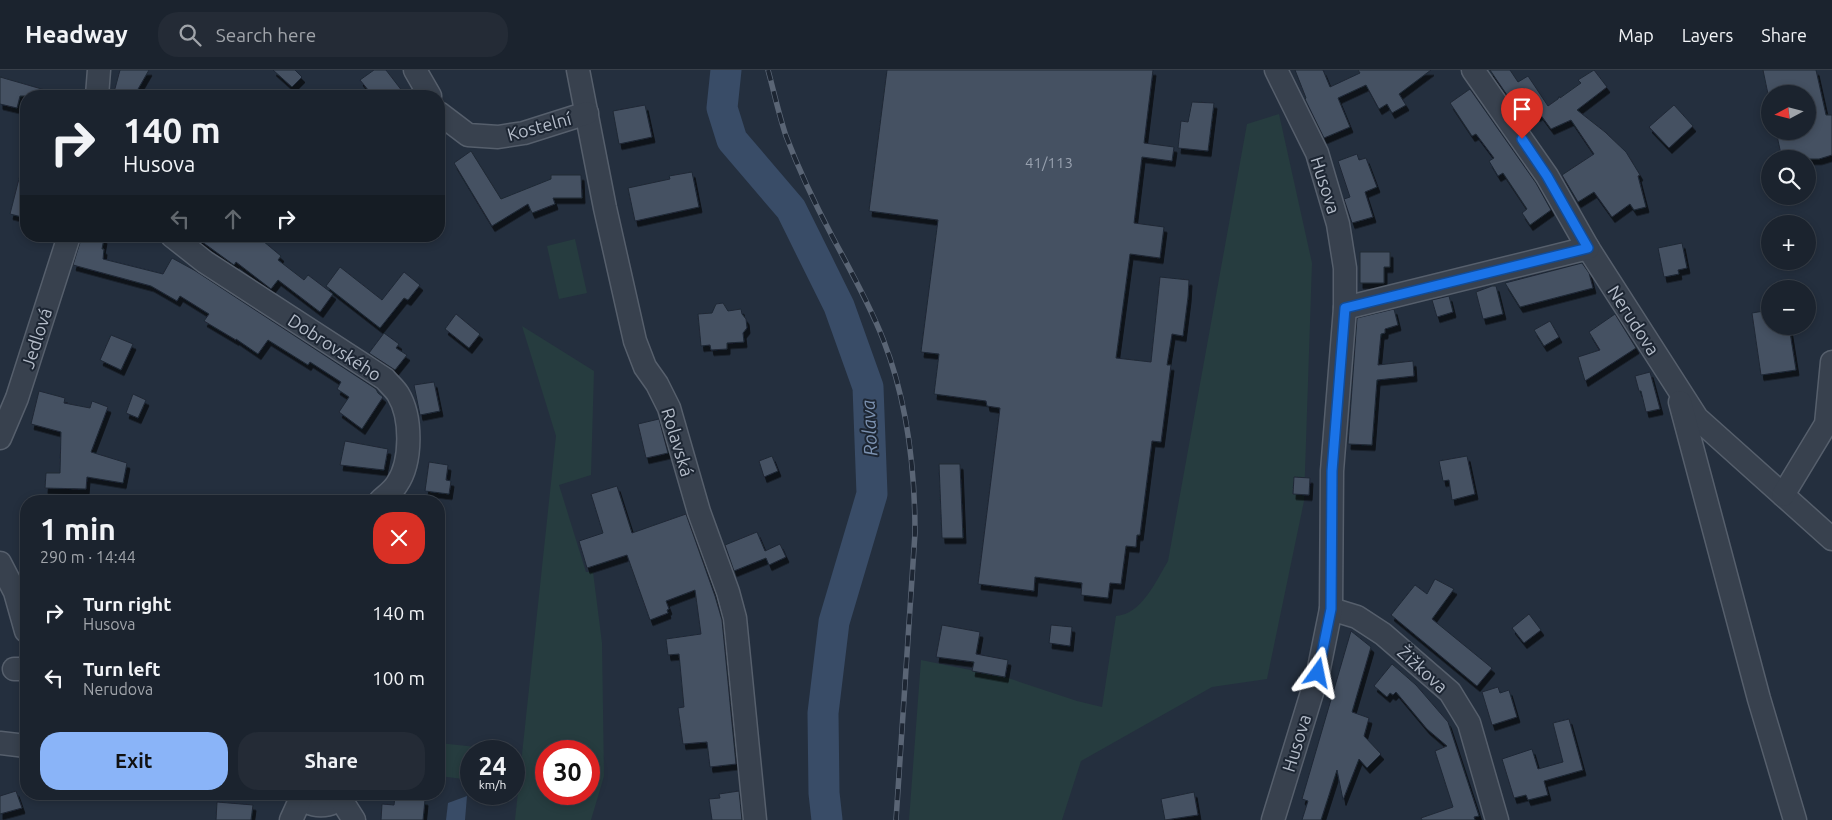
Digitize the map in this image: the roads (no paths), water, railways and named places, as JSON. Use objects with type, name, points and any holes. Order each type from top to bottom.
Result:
[{"type":"street","points":[[97,90],[99,70]]},
{"type":"street","points":[[416,70],[427,90]]},
{"type":"street","name":"Rolavská","points":[[578,70],[605,208],[635,341],[644,367],[657,384],[668,408],[699,512],[728,592],[735,618],[755,820]]},
{"type":"street","name":"Husova","points":[[1273,820],[1318,673],[1331,609],[1332,471],[1345,308],[1345,268],[1338,224],[1317,154],[1276,70]]},
{"type":"street","name":"Nerudova","points":[[1473,70],[1547,176],[1588,248],[1697,418],[1832,539]]},
{"type":"street","name":"Kostelní","points":[[445,118],[468,135],[498,137],[524,133],[587,113]]},
{"type":"street","name":"Jedlová","points":[[0,438],[17,398],[67,242]]},
{"type":"street","name":"Dobrovského","points":[[180,242],[205,262],[385,380],[398,394],[405,413],[409,438],[407,458],[397,484],[386,495]]},
{"type":"street","points":[[1345,308],[1588,248]]},
{"type":"street","points":[[1783,495],[1826,424],[1832,362]]},
{"type":"street","points":[[1676,385],[1759,699],[1795,820]]},
{"type":"street","points":[[0,564],[15,592],[20,610]]},
{"type":"street","name":"Žižkova","points":[[1331,609],[1358,617],[1383,634],[1450,692],[1470,723],[1497,820]]},
{"type":"street","points":[[0,743],[20,745]]},
{"type":"street","points":[[291,820],[298,800]]},
{"type":"street","points":[[305,800],[310,804],[321,806],[331,804],[336,800]]},
{"type":"street","points":[[343,800],[354,820]]},
{"type":"water","points":[[460,799],[460,805],[466,805],[465,820],[446,820],[448,803]]},
{"type":"waterway","name":"Rolava","points":[[726,70],[722,108],[732,140],[791,209],[839,306],[868,387],[872,494],[834,622],[823,713],[824,793],[827,820]]},
{"type":"railway","points":[[768,70],[786,136],[819,212],[878,326],[891,362],[904,410],[911,459],[915,533],[896,820]]}]
